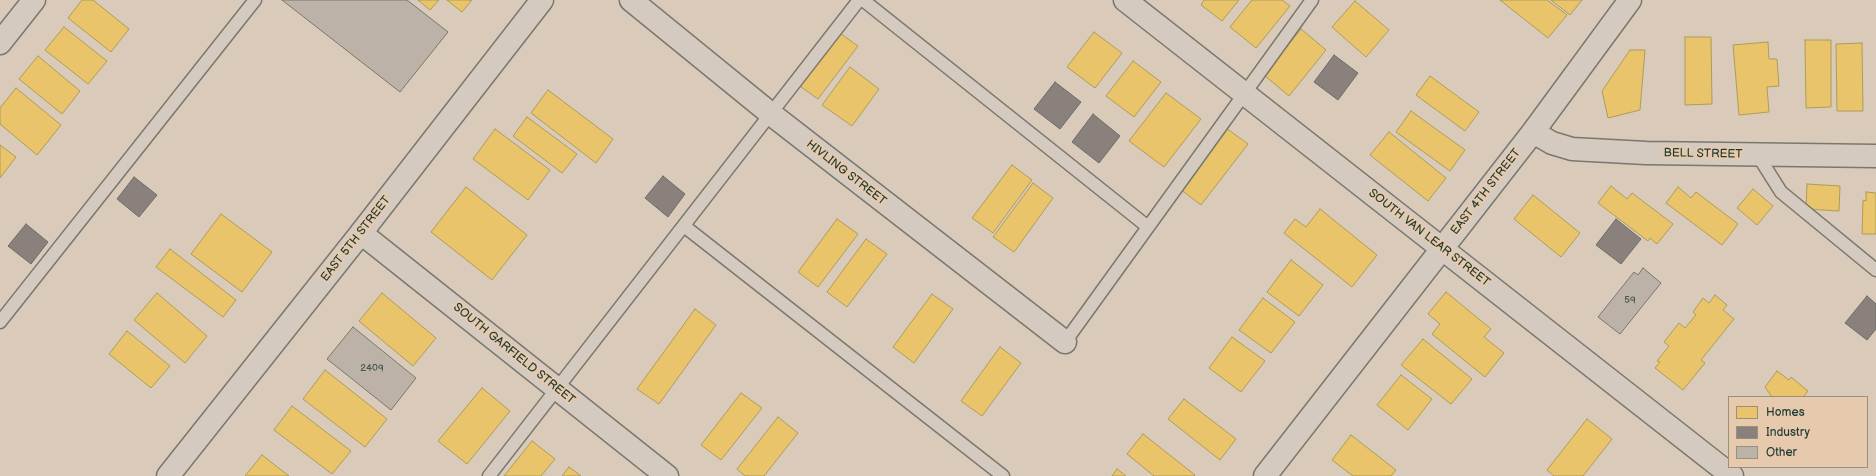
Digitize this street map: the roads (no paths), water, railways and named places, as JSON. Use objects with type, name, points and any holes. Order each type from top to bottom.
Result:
[{"type":"street","points":[[0,43],[34,0]]},
{"type":"street","name":"EAST 5TH STREET","points":[[168,476],[361,233],[542,0]]},
{"type":"street","name":"HIVLING STREET","points":[[631,0],[771,114],[1065,342]]},
{"type":"street","name":"SOUTH VAN LEAR STREET","points":[[1125,0],[1442,248],[1727,474]]},
{"type":"street","name":"EAST 4TH STREET","points":[[1265,476],[1533,132],[1630,0]]},
{"type":"street","name":"BELL STREET","points":[[1533,132],[1552,143],[1572,149],[1876,156]]},
{"type":"street","name":"SOUTH GARFIELD STREET","points":[[361,233],[667,476]]},
{"type":"lane","points":[[0,322],[255,0]]},
{"type":"lane","points":[[489,476],[859,0]]},
{"type":"lane","points":[[863,0],[1148,227]]},
{"type":"lane","points":[[1065,342],[1312,0]]},
{"type":"lane","points":[[1757,154],[1782,192],[1876,270]]},
{"type":"lane","points":[[684,226],[1003,476]]}]
